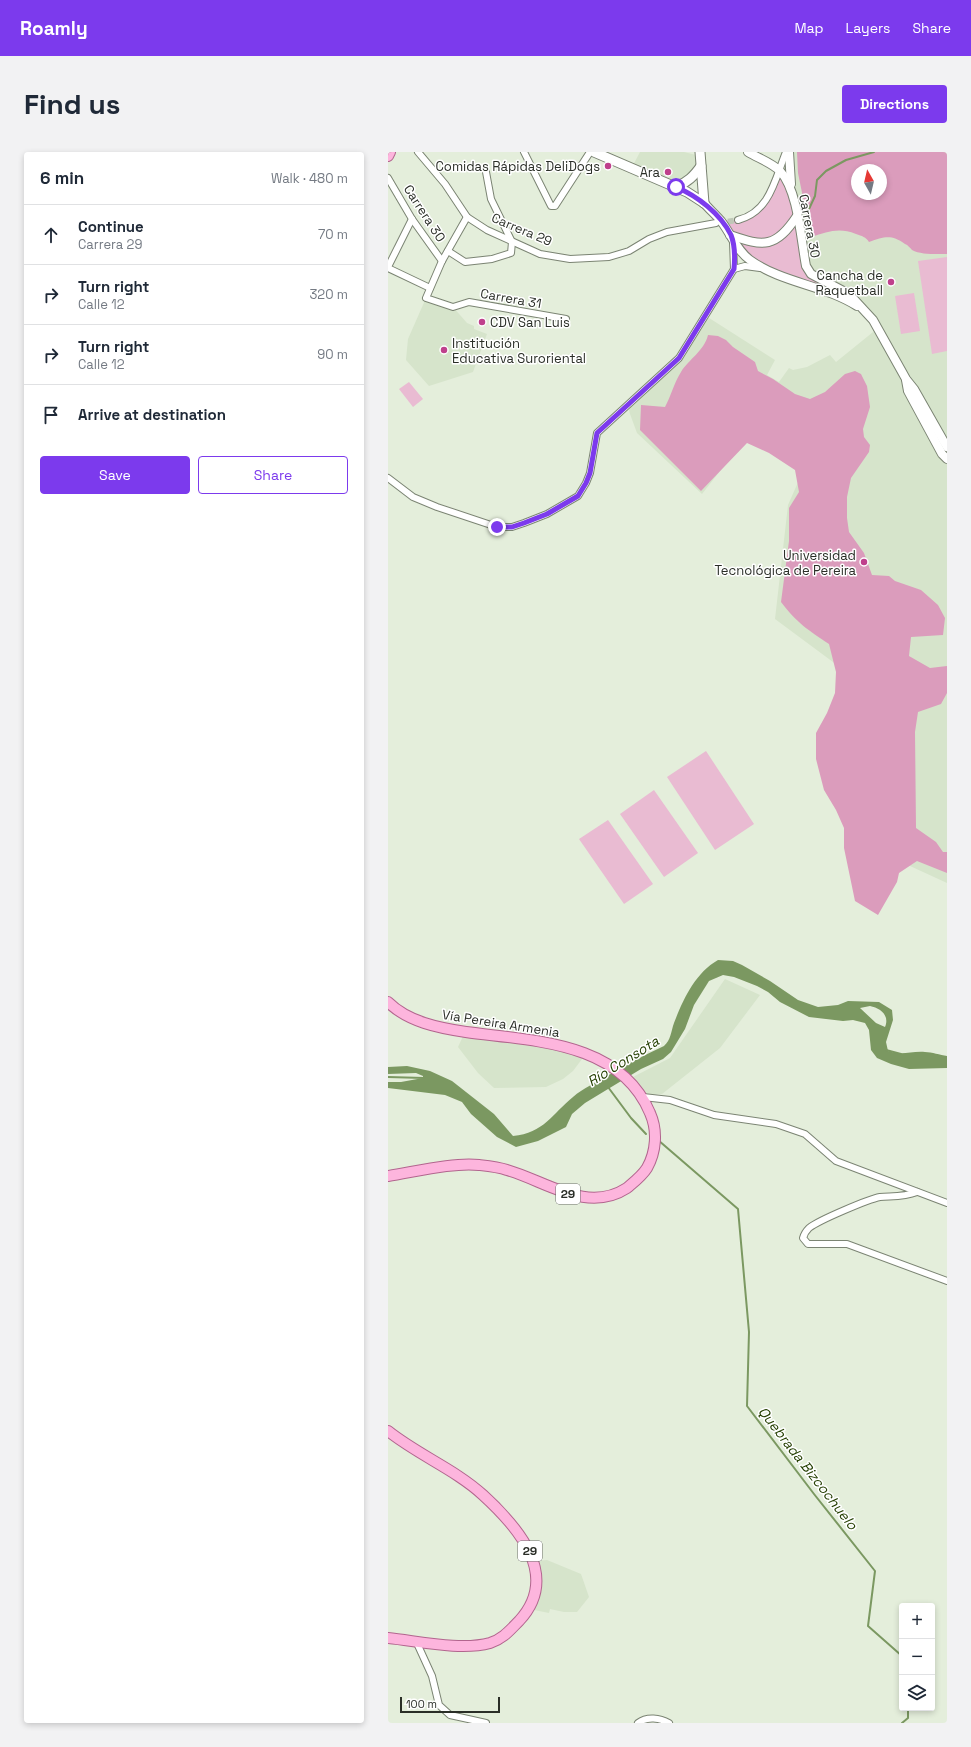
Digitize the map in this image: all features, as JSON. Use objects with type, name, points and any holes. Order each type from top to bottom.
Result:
[{"type":"main road","points":[[388,156],[390,152]]},
{"type":"main road","points":[[594,152],[676,187],[704,203]]},
{"type":"main road","points":[[700,152],[704,203]]},
{"type":"main road","points":[[676,187],[686,183],[694,176],[701,166]]},
{"type":"main road","name":"Vía Pereira Armenia","points":[[388,1002],[399,1011],[416,1020],[437,1027],[559,1045],[595,1056],[629,1081],[643,1097]]},
{"type":"main road","name":"29","points":[[388,1176],[456,1166],[477,1165],[507,1169],[574,1196],[594,1198],[618,1194],[643,1174],[651,1161],[654,1150],[655,1134],[652,1118],[643,1097]]},
{"type":"main road","name":"29","points":[[388,1431],[404,1443],[468,1483],[482,1494],[520,1536],[531,1554],[535,1569],[535,1589],[531,1603],[522,1618],[500,1640],[470,1646],[388,1638]]},
{"type":"street","name":"Carrera 29","points":[[418,152],[445,184],[466,217],[487,230],[540,254],[570,259],[609,257],[629,251],[649,239],[667,232],[716,223]]},
{"type":"street","points":[[524,152],[551,206],[555,206],[590,152]]},
{"type":"street","points":[[748,152],[778,170]]},
{"type":"street","points":[[738,220],[753,215],[764,204],[787,152]]},
{"type":"street","points":[[787,152],[789,176],[793,196]]},
{"type":"street","name":"Carrera 30","points":[[778,170],[787,182],[793,196],[808,270],[820,279],[849,294],[878,328],[906,379],[914,389],[947,447]]},
{"type":"street","points":[[448,251],[465,262],[492,259],[511,253],[512,242],[492,199],[486,172]]},
{"type":"street","name":"Carrera 30","points":[[388,178],[412,219],[442,261]]},
{"type":"street","points":[[388,478],[413,497],[444,510],[497,527],[512,527],[524,523],[547,514],[578,496],[590,473],[597,433],[679,358],[734,269],[734,252],[730,235],[720,220],[704,203]]},
{"type":"street","points":[[730,235],[755,243],[771,242],[785,233],[797,216]]},
{"type":"street","points":[[412,219],[388,268],[430,288],[442,261],[466,217]]},
{"type":"street","name":"Carrera 30","points":[[730,235],[743,254],[765,270],[837,295],[863,310]]},
{"type":"street","points":[[734,269],[751,266],[765,270]]},
{"type":"street","name":"Carrera 31","points":[[430,288],[426,298],[453,306],[470,302],[566,319]]},
{"type":"street","name":"Carrera 30","points":[[906,379],[908,391],[945,455]]},
{"type":"street","points":[[643,1097],[670,1100],[714,1115],[776,1124],[805,1134],[836,1161],[947,1203]]},
{"type":"street","points":[[917,1192],[899,1197],[879,1198],[826,1218],[809,1228],[804,1233],[803,1238],[808,1244],[847,1244],[947,1281]]},
{"type":"street","points":[[416,1641],[432,1676],[439,1705],[450,1715],[486,1723]]},
{"type":"street","points":[[638,1723],[644,1719],[662,1719],[669,1723]]},
{"type":"shaded area","name":"Ara","points":[[640,152],[684,152],[700,156],[701,166],[676,187],[631,169]]},
{"type":"shaded area","name":"Universidad Tecnológica de Pereira","points":[[786,152],[947,152],[947,883],[860,843],[852,706],[837,665],[775,619],[788,505],[803,471],[746,438],[702,494],[637,433],[630,414],[628,405],[679,358],[706,316],[775,360],[767,375],[779,382],[789,368],[793,370],[807,367],[830,355],[836,362],[878,328],[873,320],[811,274],[778,170]]},
{"type":"shaded area","points":[[797,152],[947,152],[947,254],[916,252],[900,241],[887,237],[869,242],[862,236],[844,231],[833,231],[811,237],[798,173]]},
{"type":"shaded area","points":[[778,170],[787,181],[806,266],[863,309],[750,260],[720,220],[738,220],[759,210]]},
{"type":"shaded area","points":[[947,257],[947,351],[932,354],[918,261]]},
{"type":"shaded area","points":[[914,293],[920,331],[901,334],[895,296]]},
{"type":"shaded area","name":"Institución Educativa Suroriental","points":[[426,298],[453,307],[467,323],[474,326],[474,329],[487,334],[473,372],[429,386],[406,360],[408,339]]},
{"type":"shaded area","points":[[708,335],[718,336],[726,340],[733,347],[755,362],[758,371],[795,394],[810,399],[825,392],[845,374],[855,371],[861,374],[867,386],[870,407],[863,429],[864,437],[870,445],[869,452],[851,478],[847,497],[849,532],[864,553],[872,575],[889,576],[895,581],[921,590],[938,605],[945,618],[943,635],[911,637],[909,656],[930,668],[947,666],[947,693],[941,704],[918,712],[915,732],[916,828],[936,842],[943,852],[947,852],[947,873],[917,861],[899,873],[897,882],[878,915],[855,901],[844,848],[844,828],[836,810],[824,790],[816,759],[816,733],[827,713],[835,693],[836,672],[829,644],[803,626],[781,602],[789,541],[789,508],[799,492],[795,470],[769,453],[747,443],[701,491],[640,430],[641,405],[665,407],[681,372],[703,346]]},
{"type":"shaded area","points":[[409,382],[423,399],[413,407],[399,389]]},
{"type":"shaded area","points":[[706,751],[754,824],[715,850],[667,777]]},
{"type":"shaded area","points":[[654,790],[698,853],[664,877],[620,814]]},
{"type":"shaded area","points":[[608,820],[653,884],[624,904],[579,839]]},
{"type":"shaded area","points":[[718,960],[733,961],[770,981],[798,1000],[818,1007],[838,1005],[848,1001],[879,1002],[892,1010],[893,1020],[886,1042],[888,1051],[902,1053],[928,1052],[947,1056],[947,1068],[909,1069],[891,1064],[877,1058],[871,1050],[869,1030],[865,1023],[853,1020],[843,1021],[809,1017],[780,1002],[768,992],[757,986],[734,977],[723,975],[709,981],[694,1005],[685,1029],[671,1052],[663,1059],[641,1069],[585,1103],[572,1114],[566,1127],[538,1141],[516,1147],[497,1137],[471,1114],[462,1102],[445,1095],[388,1088],[388,1082],[401,1082],[423,1078],[423,1076],[416,1073],[388,1074],[388,1067],[407,1066],[430,1071],[452,1081],[494,1114],[513,1136],[532,1131],[547,1122],[566,1103],[581,1091],[635,1060],[664,1046],[669,1038],[681,1005],[686,996],[696,980],[710,965]],"holes":[[[870,1006],[880,1010],[885,1016],[885,1027],[876,1023],[860,1008]]]},
{"type":"shaded area","points":[[725,979],[760,995],[720,1048],[662,1094],[644,1094],[631,1078],[670,1058]]},
{"type":"shaded area","points":[[464,1034],[532,1043],[585,1055],[573,1071],[563,1079],[546,1087],[494,1088],[478,1073],[458,1047]]},
{"type":"shaded area","points":[[547,1560],[581,1574],[589,1597],[577,1612],[564,1612],[550,1609],[549,1613],[529,1609],[537,1561]]},
{"type":"waterway","points":[[809,209],[815,196],[817,180],[826,171],[846,160],[874,152]]},
{"type":"waterway","name":"Río Consota","points":[[681,1010],[689,995]]},
{"type":"waterway","name":"Río Consota","points":[[886,1050],[901,1054]]},
{"type":"waterway","name":"Río Consota","points":[[388,1077],[424,1078]]},
{"type":"waterway","points":[[608,1087],[631,1118],[646,1134]]},
{"type":"waterway","name":"Quebrada Bizcochuelo","points":[[658,1140],[738,1209],[749,1332],[747,1406],[875,1571],[868,1626],[899,1653]]},
{"type":"waterway","name":"Quebrada Bizcochuelo","points":[[902,1723],[908,1718],[908,1711]]},
{"type":"tunnel","points":[[719,223],[738,220]]},
{"type":"place","name":"Comidas Rápidas DeliDogs","points":[[608,166]]},
{"type":"place","name":"Ara","points":[[668,172]]},
{"type":"place","name":"Cancha de Raquetball","points":[[891,282]]},
{"type":"place","name":"CDV San Luis","points":[[482,322]]},
{"type":"place","name":"Institución Educativa Suroriental","points":[[444,350]]},
{"type":"place","name":"Universidad Tecnológica de Pereira","points":[[864,562]]},
{"type":"route","points":[[497,527],[512,527],[524,523],[547,514],[578,496],[590,473],[597,433],[679,358],[734,269],[735,260],[733,243],[730,235],[720,220],[704,203],[676,187]]}]
